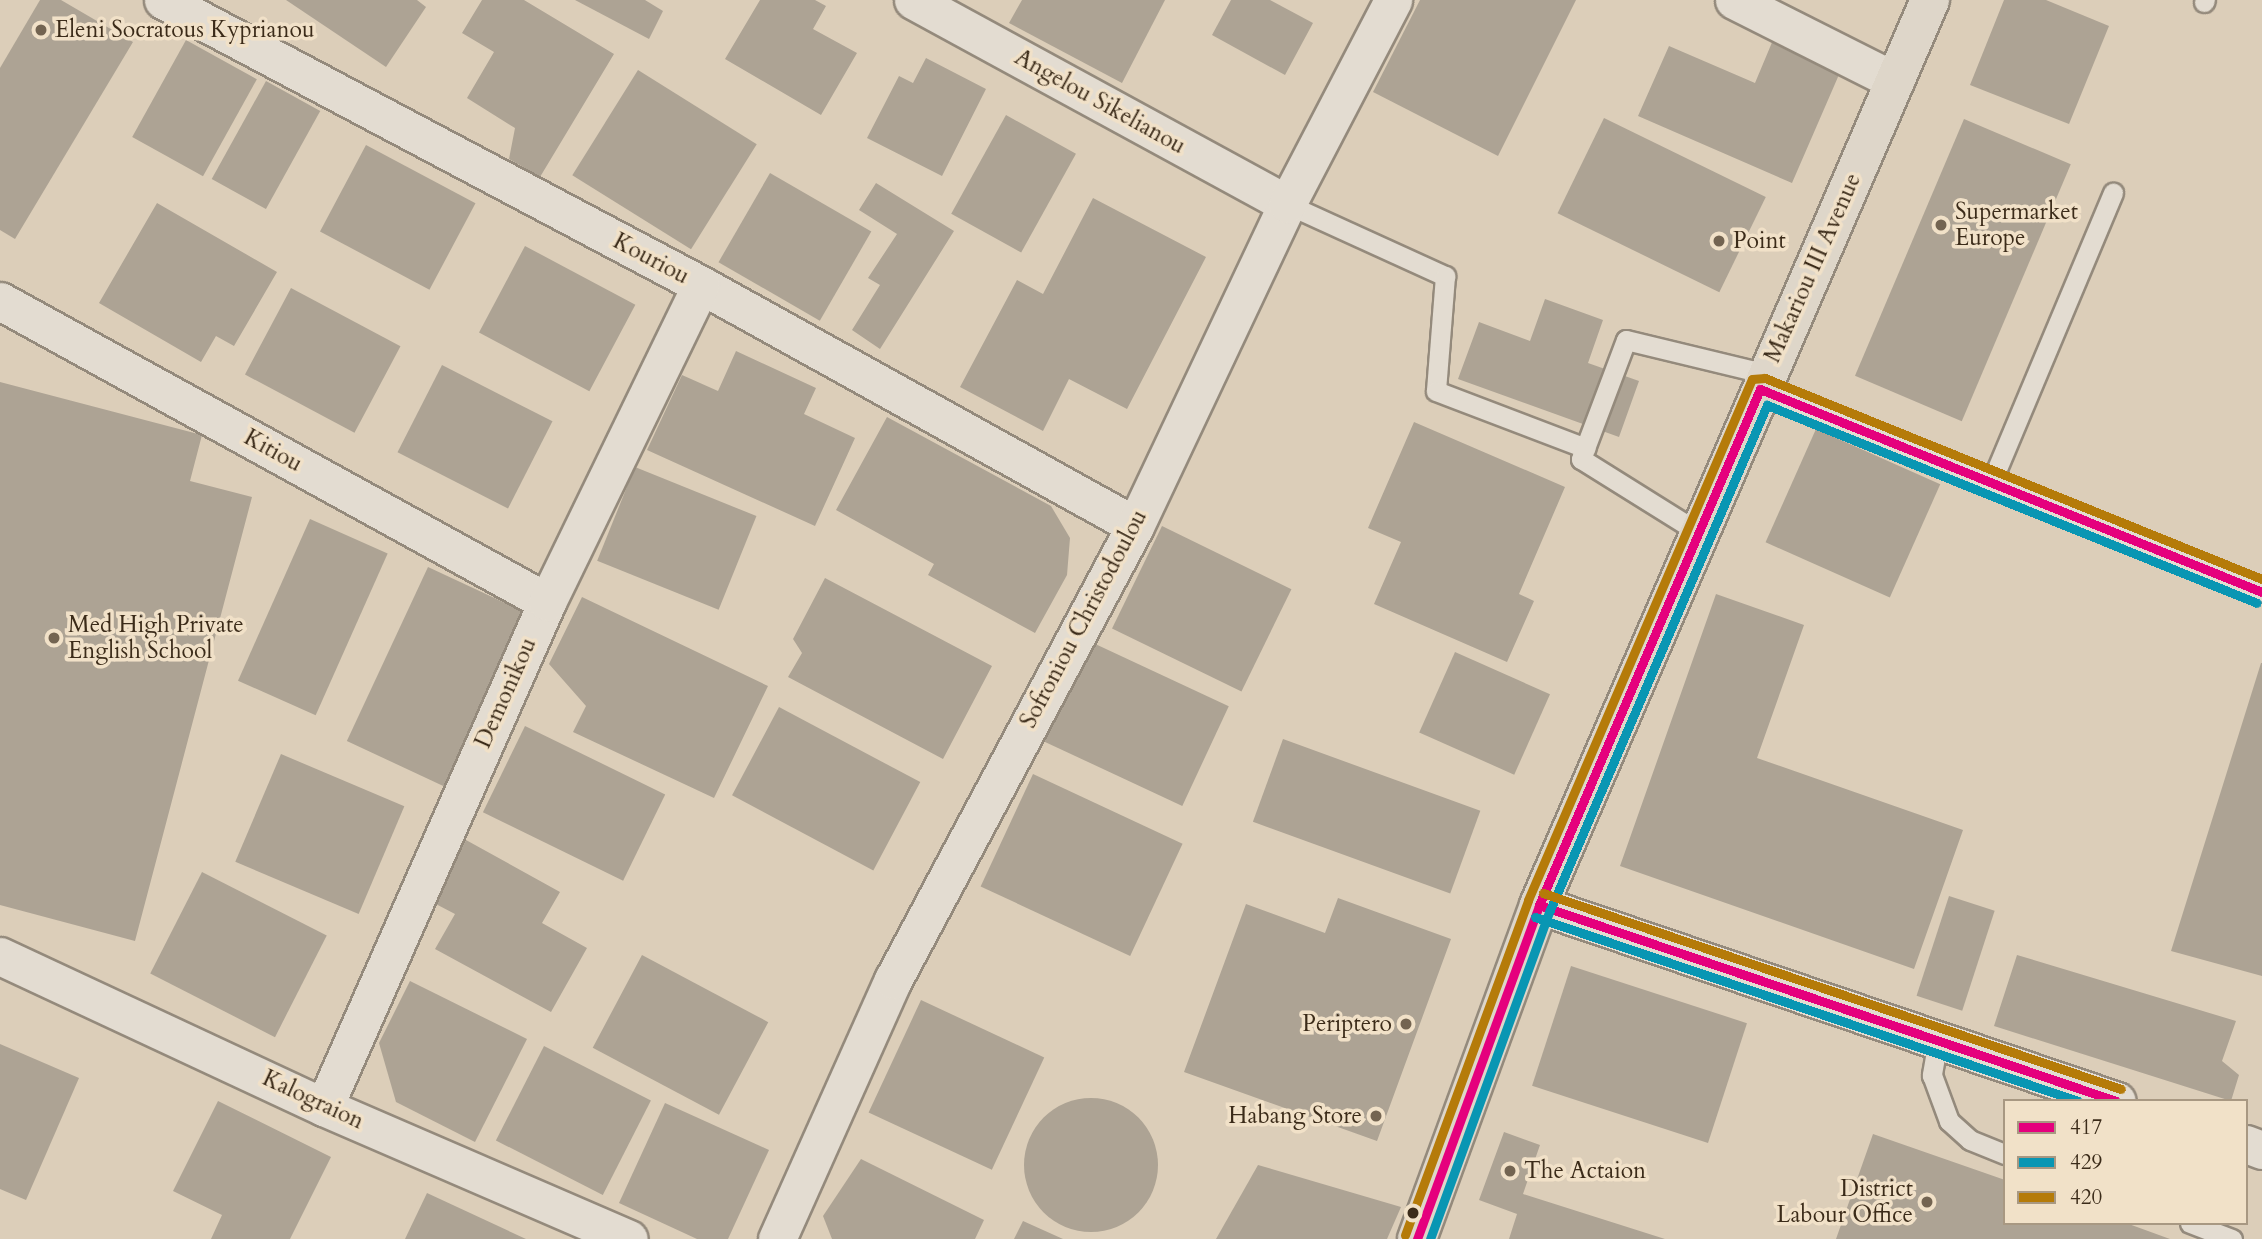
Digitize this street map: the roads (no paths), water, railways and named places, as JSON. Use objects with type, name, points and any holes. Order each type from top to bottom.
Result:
[{"type":"main road","name":"Makariou III Avenue","points":[[1417,1239],[1539,905],[1763,381],[1930,0]]},
{"type":"street","name":"Kouriou","points":[[163,0],[701,285],[1135,526]]},
{"type":"street","name":"Angelou Sikelianou","points":[[913,0],[1287,204]]},
{"type":"street","name":"Sofroniou Christodoulou","points":[[777,1239],[893,980],[1135,526],[1287,204],[1392,0]]},
{"type":"street","points":[[1734,0],[1895,81]]},
{"type":"street","name":"Demonikou","points":[[324,1107],[547,602],[701,285]]},
{"type":"street","name":"Kitiou","points":[[0,301],[547,602]]},
{"type":"street","points":[[1539,905],[2111,1099]]},
{"type":"street","name":"Kalograion","points":[[0,956],[324,1107],[629,1239]]},
{"type":"lane","points":[[1991,483],[2113,193]]},
{"type":"lane","points":[[1287,204],[1445,276],[1436,391],[1585,448]]},
{"type":"lane","points":[[1698,532],[1581,459],[1626,340],[1763,381],[2021,496],[2262,592]]},
{"type":"lane","points":[[1938,1040],[1932,1075],[1949,1121],[1970,1140],[2003,1153]]},
{"type":"lane","points":[[2195,1225],[2232,1239]]},
{"type":"place","name":"Eleni Socratous Kyprianou","points":[[41,30]]},
{"type":"place","name":"Supermarket Europe","points":[[1941,225]]},
{"type":"place","name":"Point","points":[[1719,241]]},
{"type":"place","name":"Med High Private English School","points":[[54,638]]},
{"type":"place","name":"Periptero","points":[[1406,1024]]},
{"type":"place","name":"Habang Store","points":[[1376,1116]]},
{"type":"place","name":"The Actaion","points":[[1510,1171]]},
{"type":"place","name":"District Labour Office","points":[[1927,1202]]}]
